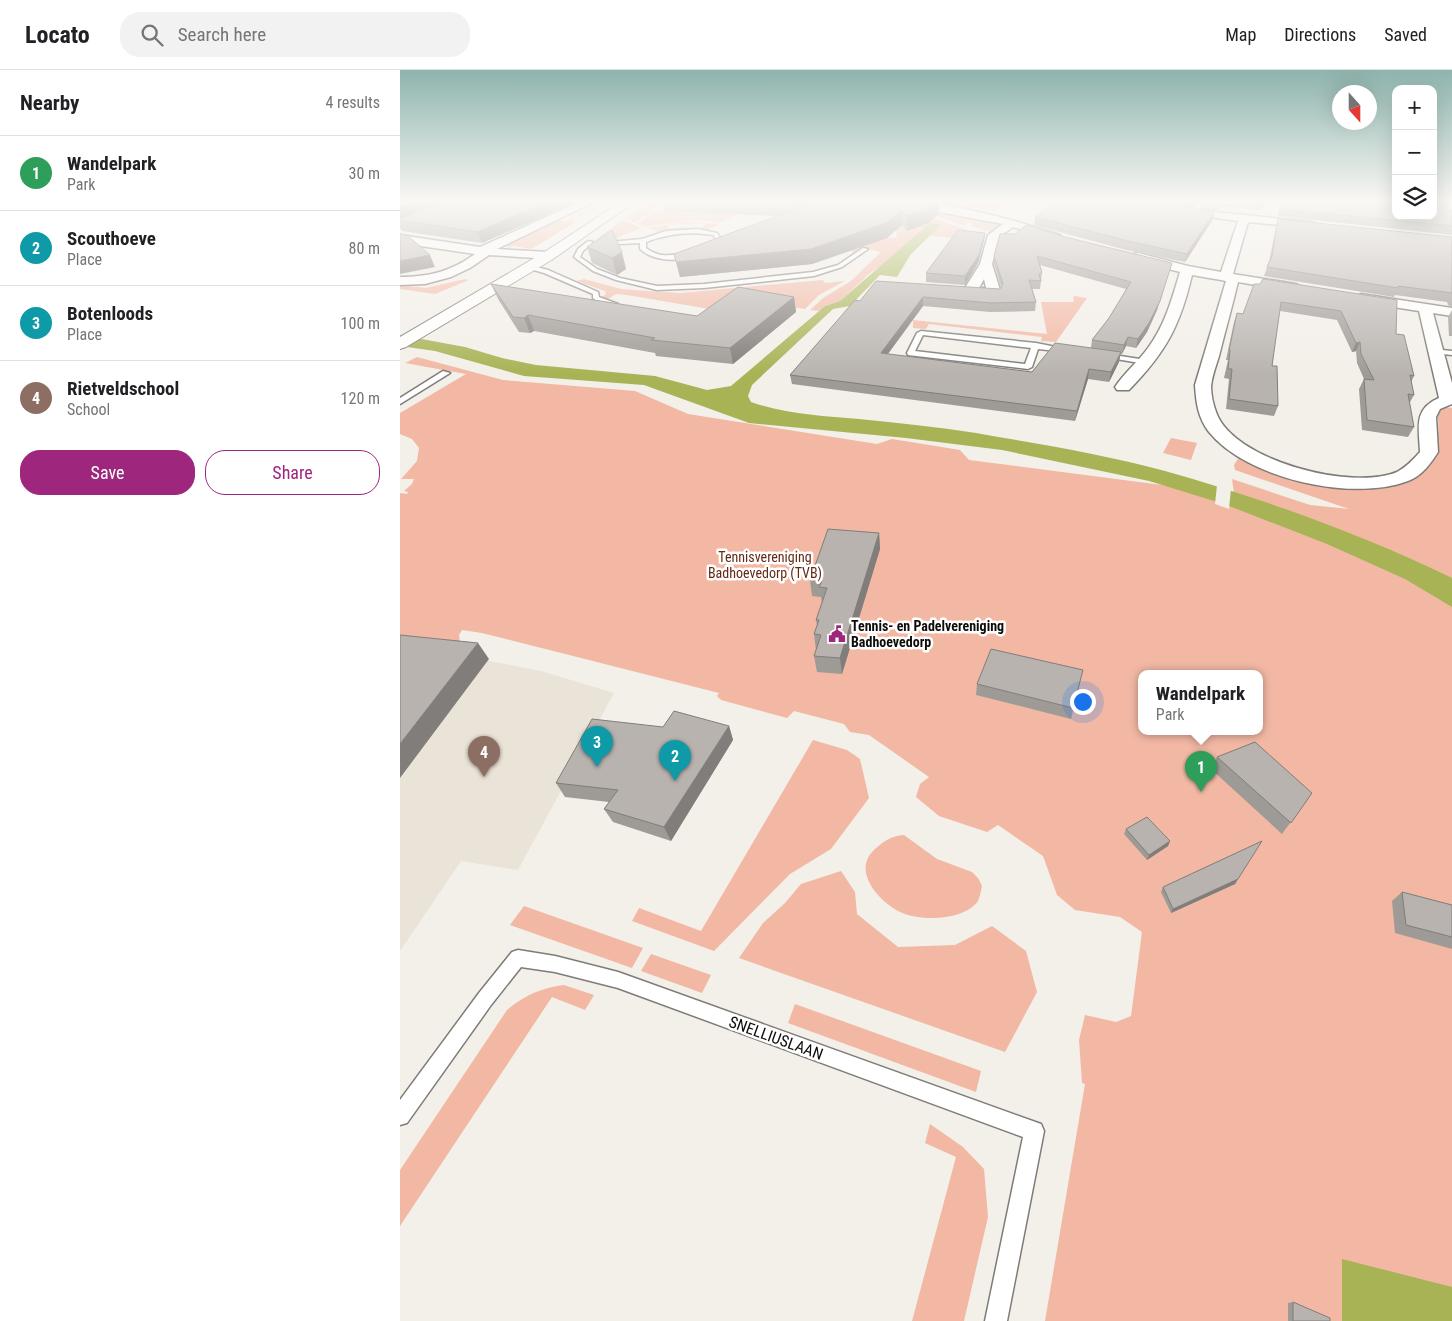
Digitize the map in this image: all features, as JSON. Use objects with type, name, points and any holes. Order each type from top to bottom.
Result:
[{"type":"street","points":[[400,281],[434,278],[457,272],[475,258]]},
{"type":"street","points":[[400,344],[544,258]]},
{"type":"street","points":[[970,291],[988,258]]},
{"type":"street","points":[[1142,258],[1187,270],[1310,290]]},
{"type":"street","points":[[1234,258],[1203,385],[1204,402],[1215,428],[1236,449],[1259,461],[1301,474],[1345,482],[1378,482],[1402,476],[1420,464],[1430,452],[1427,417],[1434,406],[1450,401],[1434,350],[1425,308]]},
{"type":"street","points":[[956,291],[994,293],[986,264]]},
{"type":"street","points":[[1123,387],[1161,342],[1176,310],[1187,270]]},
{"type":"street","points":[[1348,296],[1452,312]]},
{"type":"lane","points":[[579,258],[595,270],[618,279],[657,288],[704,286],[814,274],[840,266],[851,258]]},
{"type":"lane","points":[[529,267],[544,270],[570,284],[596,293],[596,298],[600,302],[619,305]]},
{"type":"lane","points":[[1036,345],[1028,367],[911,353],[920,333],[1036,345],[1073,350]]},
{"type":"lane","points":[[1434,350],[1452,353]]},
{"type":"lane","points":[[1091,353],[1146,362]]},
{"type":"lane","points":[[400,402],[446,372]]},
{"type":"lane","name":"SNELLIUSLAAN","points":[[400,1116],[518,958],[555,964],[618,980],[1034,1131],[996,1321]]},
{"type":"shaded area","points":[[889,258],[908,258],[897,277],[880,275],[850,306],[833,309],[752,385],[748,396],[751,402],[804,414],[976,433],[1095,454],[1165,471],[1311,518],[1382,546],[1452,578],[1452,607],[1405,579],[1327,544],[1224,504],[1149,481],[1002,450],[906,438],[749,423],[644,385],[524,376],[435,351],[400,346],[400,335],[465,347],[502,358],[536,365],[655,376],[707,390],[731,386],[825,306],[840,301]]},
{"type":"shaded area","points":[[400,644],[541,671],[614,693],[518,870],[461,861],[400,951]]},
{"type":"shaded area","points":[[1342,1259],[1452,1287],[1452,1321],[1342,1321]]},
{"type":"green space","points":[[874,258],[892,258],[869,274],[840,301],[825,306],[819,311],[810,310],[823,298],[851,281]]},
{"type":"green space","points":[[465,279],[469,280],[435,294],[400,289],[400,285],[426,288]]},
{"type":"green space","points":[[584,279],[621,289],[680,293],[823,280],[825,283],[845,281],[819,295],[805,309],[732,297],[721,311],[627,295],[616,294],[608,299],[602,297],[606,294],[605,291],[576,281]]},
{"type":"green space","points":[[1073,297],[1087,298],[1056,342],[1041,341],[1042,337],[929,324],[926,329],[913,328],[913,320],[1047,334],[1041,302],[1074,302]]},
{"type":"green space","name":"Tennisvereniging Badhoevedorp (TVB)","points":[[417,357],[503,380],[635,391],[688,414],[877,444],[892,439],[960,450],[969,460],[1239,495],[1234,493],[1232,479],[1310,505],[1349,509],[1235,470],[1234,465],[1239,457],[1283,476],[1319,485],[1342,487],[1367,486],[1392,482],[1413,474],[1428,460],[1437,440],[1437,413],[1446,407],[1452,408],[1452,1321],[1045,1321],[1085,1084],[1082,1083],[1079,1040],[1085,1015],[1116,1022],[1131,1016],[1142,932],[1120,917],[1075,910],[1057,895],[1043,856],[998,825],[987,832],[939,816],[916,797],[920,784],[929,777],[869,735],[850,732],[844,724],[794,711],[787,718],[721,700],[717,696],[719,693],[482,633],[462,630],[459,635],[461,649],[400,639],[400,493],[407,494],[408,492],[404,491],[412,484],[414,479],[401,479],[417,461],[419,448],[412,439],[400,434],[400,413],[466,374],[405,363]]},
{"type":"green space","points":[[1171,438],[1197,443],[1191,460],[1163,453]]},
{"type":"green space","points":[[813,740],[847,750],[860,759],[869,798],[831,849],[790,874],[714,951],[632,921],[639,908],[701,931]]},
{"type":"green space","points":[[904,835],[937,859],[972,872],[982,886],[978,901],[962,913],[940,918],[928,918],[907,915],[883,900],[870,884],[867,876],[868,858],[884,842],[895,836]]},
{"type":"green space","points":[[841,871],[855,892],[857,914],[898,947],[955,945],[992,926],[1026,951],[1037,992],[1005,1052],[739,958],[763,923],[785,903],[801,884]]},
{"type":"green space","points":[[524,906],[643,948],[632,968],[510,925]]},
{"type":"green space","points":[[651,954],[711,975],[702,993],[641,971]]},
{"type":"green space","points":[[564,985],[594,995],[585,1010],[552,997],[400,1226],[400,1170],[507,1010],[520,1000],[534,993]]},
{"type":"green space","points":[[795,1004],[981,1071],[976,1092],[788,1023]]},
{"type":"green space","points":[[930,1124],[963,1147],[984,1169],[988,1217],[964,1321],[912,1321],[956,1157],[925,1143]]},
{"type":"pier","points":[[1217,485],[1231,489],[1229,509],[1215,504]]},
{"type":"building","points":[[400,258],[413,258],[400,261]]},
{"type":"building","points":[[675,258],[714,258],[676,262]]},
{"type":"building","points":[[937,258],[977,258],[965,276],[926,273]]},
{"type":"building","points":[[995,258],[1038,258],[1042,273],[1039,274],[1041,281],[1029,280],[1036,302],[991,303],[923,297],[881,353],[1032,372],[1055,343],[1121,352],[1111,372],[1089,369],[1077,411],[790,375],[855,300],[860,301],[876,281],[1000,289],[1003,284]]},
{"type":"building","points":[[1046,258],[1153,258],[1172,263],[1160,301],[1149,323],[1138,339],[1128,337],[1124,345],[1092,340],[1109,318],[1131,282]]},
{"type":"building","points":[[1271,258],[1452,258],[1452,293],[1398,286],[1398,288],[1267,267]]},
{"type":"building","points":[[1263,279],[1397,300],[1396,334],[1404,335],[1414,376],[1410,375],[1414,395],[1408,394],[1414,427],[1367,420],[1364,379],[1374,380],[1361,354],[1360,342],[1356,343],[1341,311],[1281,302],[1272,366],[1277,366],[1278,406],[1229,399],[1232,369],[1228,369],[1229,350],[1237,313],[1243,314],[1254,284],[1260,284]]},
{"type":"building","points":[[491,284],[697,316],[738,287],[794,297],[730,348],[651,340],[655,338],[528,315],[524,318],[513,317]]},
{"type":"building","points":[[828,529],[879,533],[840,658],[814,656],[821,635],[814,634],[819,620],[816,620],[827,588],[819,587],[822,581],[810,580]]},
{"type":"building","points":[[400,635],[478,643],[400,744]]},
{"type":"building","points":[[991,649],[1083,670],[1073,708],[977,684]]},
{"type":"building","points":[[674,711],[729,726],[664,827],[604,809],[618,790],[556,783],[592,719],[663,727]]},
{"type":"building","points":[[1255,742],[1312,793],[1291,823],[1217,757]]},
{"type":"building","points":[[1147,817],[1170,841],[1149,855],[1126,829]]},
{"type":"building","points":[[1262,841],[1238,879],[1173,909],[1163,887]]},
{"type":"building","points":[[1402,892],[1452,905],[1452,937],[1406,925]]},
{"type":"building","points":[[1293,1302],[1330,1318],[1330,1321],[1293,1321]]},
{"type":"place","name":"Tennis- en Padelvereniging Badhoevedorp","points":[[837,634]]},
{"type":"place","name":"Botenloods","points":[[597,767]]},
{"type":"place","name":"Rietveldschool","points":[[484,777]]},
{"type":"place","name":"Scouthoeve","points":[[675,781]]},
{"type":"place","name":"Wandelpark","points":[[1201,792]]}]
